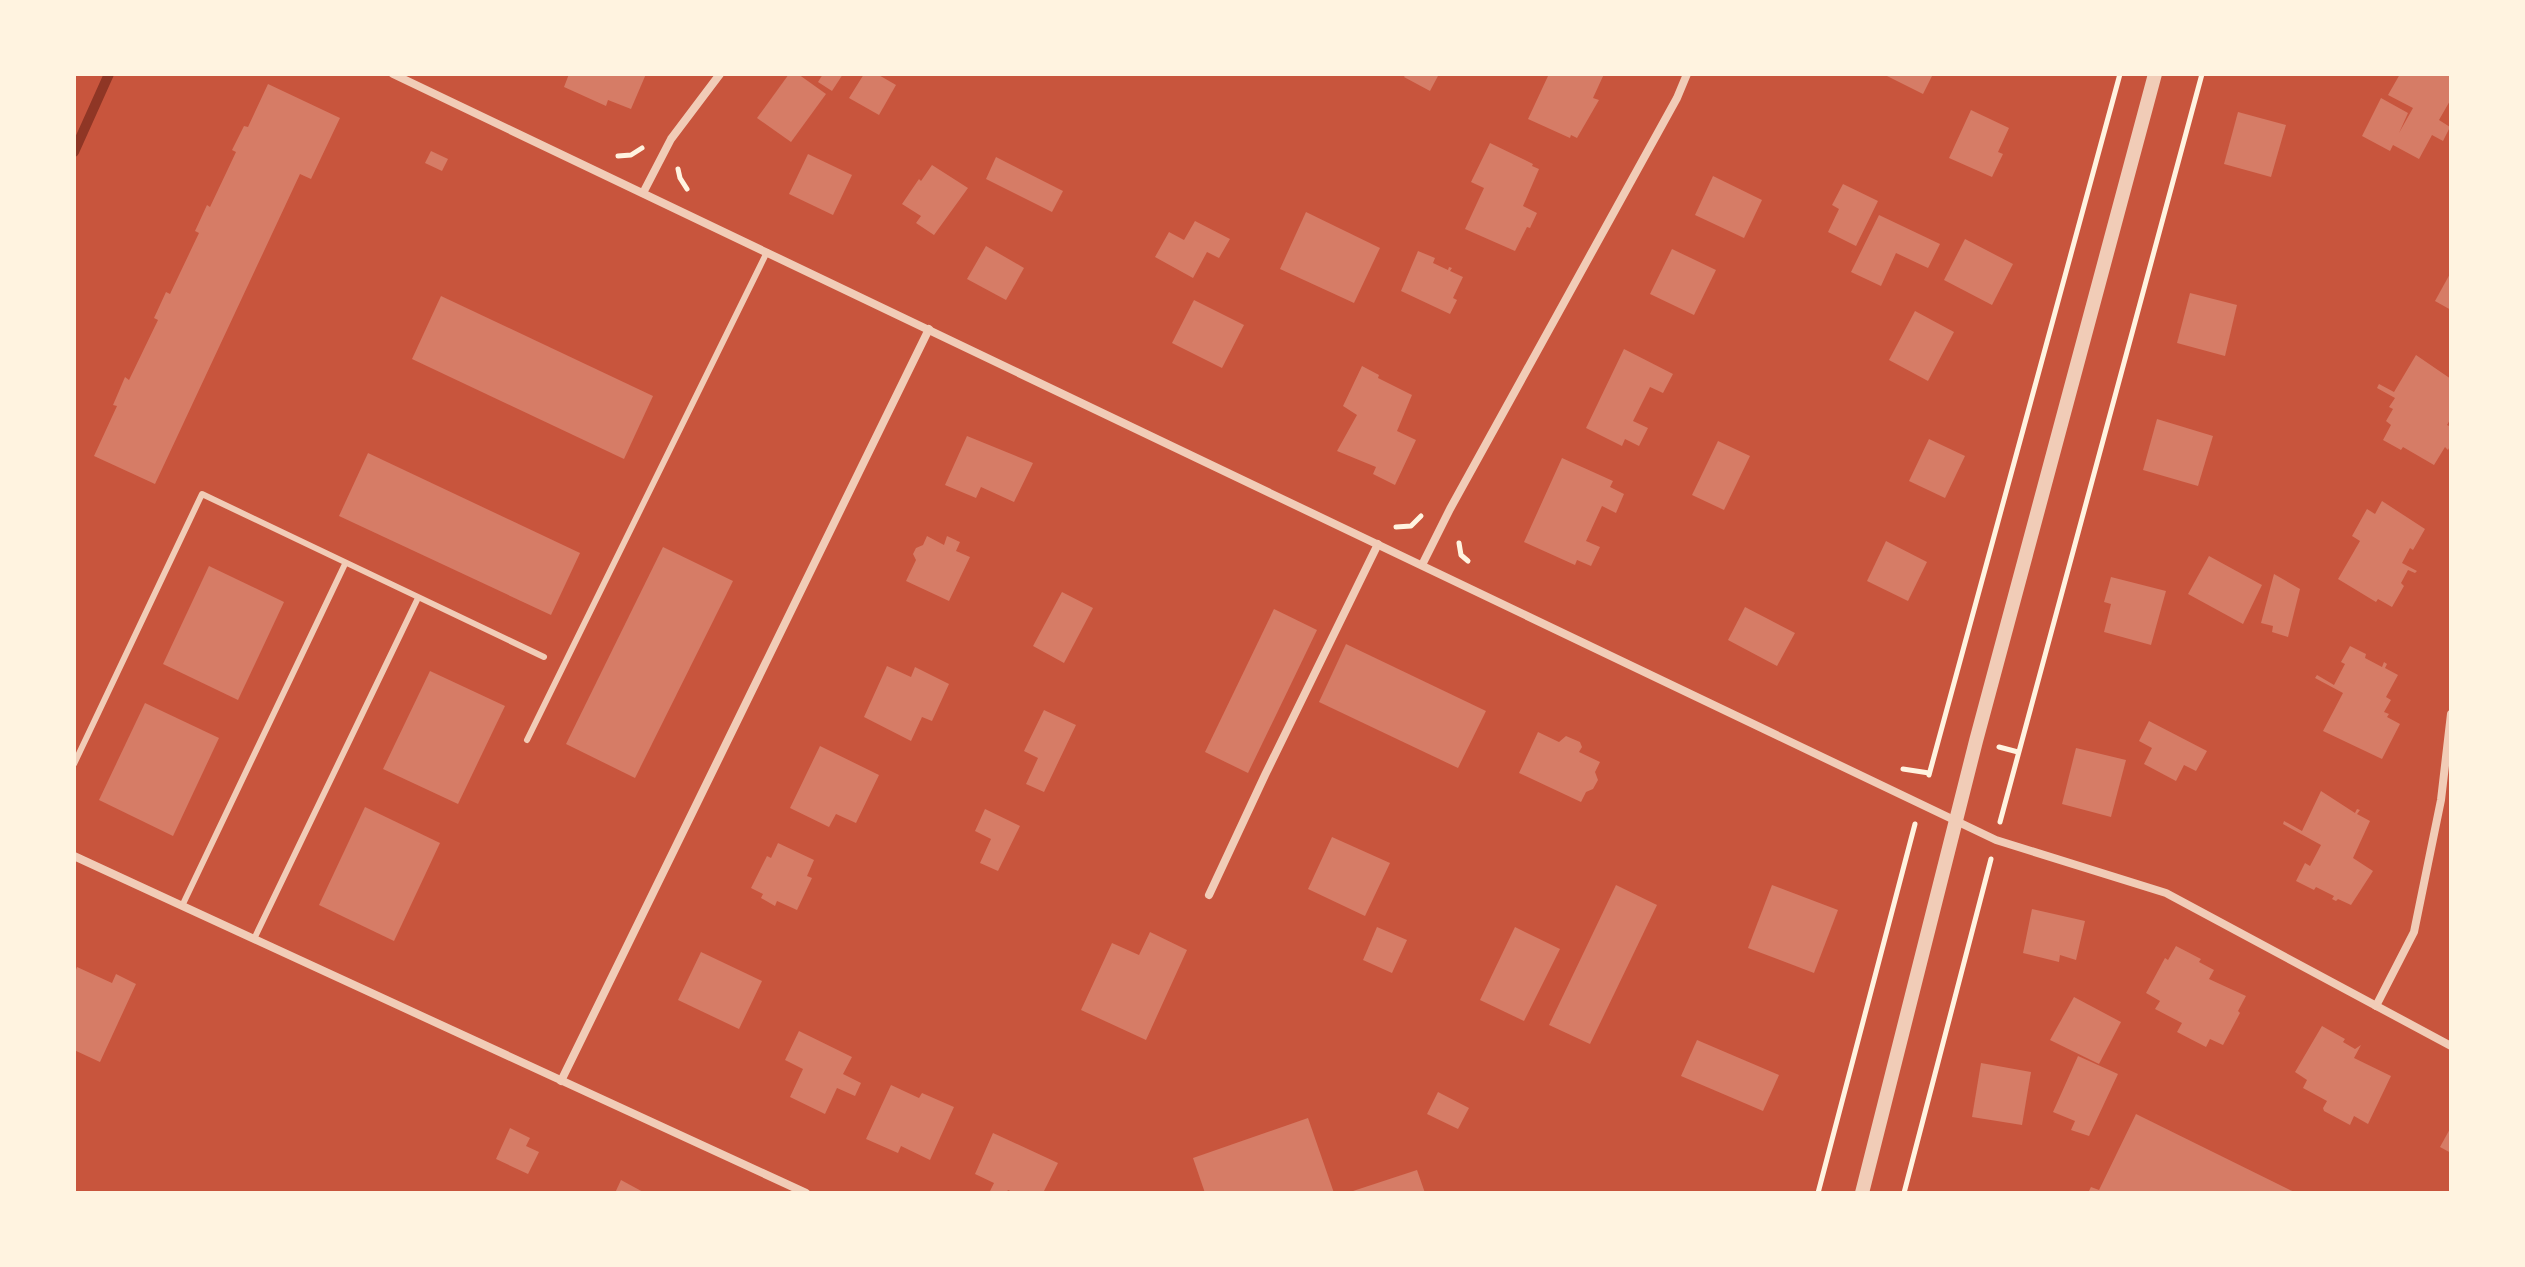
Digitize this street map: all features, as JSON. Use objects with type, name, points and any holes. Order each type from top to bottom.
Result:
[{"type":"street","points":[[393,74],[1996,840],[2166,893],[2451,1046]]},
{"type":"street","points":[[643,193],[671,139],[720,74]]},
{"type":"street","points":[[1422,565],[1687,74]]},
{"type":"street","points":[[1862,1193],[1956,820],[2155,74]]},
{"type":"street","points":[[561,1081],[929,329]]},
{"type":"street","points":[[1209,895],[1378,544]]},
{"type":"street","points":[[2376,1006],[2414,932],[2441,800],[2451,714]]},
{"type":"street","points":[[74,856],[801,1192]]},
{"type":"lane","points":[[527,740],[767,252]]},
{"type":"lane","points":[[74,764],[202,494],[544,657]]},
{"type":"lane","points":[[182,906],[345,564]]},
{"type":"lane","points":[[254,939],[418,598]]},
{"type":"path","points":[[1928,778],[2120,74]]},
{"type":"path","points":[[1904,1193],[2018,752],[2202,74]]},
{"type":"path","points":[[1940,732],[1949,734]]},
{"type":"path","points":[[1999,747],[2018,752]]},
{"type":"path","points":[[1818,1193],[1916,821]]},
{"type":"building","points":[[569,74],[646,74],[631,109],[608,100],[606,106],[564,87]]},
{"type":"building","points":[[789,74],[798,74],[826,94],[791,142],[757,118]]},
{"type":"building","points":[[823,74],[843,74],[832,91],[818,82]]},
{"type":"building","points":[[864,74],[877,74],[896,85],[879,115],[849,98]]},
{"type":"building","points":[[1406,74],[1439,74],[1430,91],[1404,77]]},
{"type":"building","points":[[1543,74],[1604,74],[1593,98],[1599,100],[1577,138],[1571,135],[1570,138],[1528,119],[1548,76]]},
{"type":"building","points":[[1883,74],[1933,74],[1923,94]]},
{"type":"building","points":[[2400,74],[2451,74],[2451,99],[2439,120],[2450,127],[2443,141],[2432,135],[2419,159],[2393,145],[2390,151],[2362,136],[2381,98],[2408,113],[2399,133],[2413,108],[2388,95]]},
{"type":"building","points":[[268,84],[340,118],[311,179],[300,174],[155,484],[94,456],[117,406],[113,405],[125,377],[129,380],[158,320],[154,318],[166,292],[170,294],[199,233],[195,231],[207,205],[210,207],[236,152],[232,150],[244,126],[248,127]]},
{"type":"building","points":[[1971,110],[2009,128],[1998,152],[2003,154],[1992,177],[1949,158]]},
{"type":"building","points":[[2238,112],[2286,125],[2271,177],[2224,164]]},
{"type":"building","points":[[1490,143],[1539,169],[1523,206],[1537,213],[1515,251],[1465,229],[1484,188],[1471,182]]},
{"type":"building","points":[[431,151],[448,159],[442,171],[425,163]]},
{"type":"building","points":[[808,154],[852,175],[833,215],[789,194]]},
{"type":"building","points":[[996,157],[1063,191],[1052,212],[986,179]]},
{"type":"building","points":[[932,165],[968,188],[934,235],[916,223],[921,216],[902,204]]},
{"type":"building","points":[[1713,176],[1762,200],[1744,238],[1695,215]]},
{"type":"building","points":[[1843,184],[1878,201],[1856,246],[1828,232],[1839,209],[1832,205]]},
{"type":"building","points":[[1306,212],[1380,248],[1354,303],[1280,269]]},
{"type":"building","points":[[1879,215],[1940,244],[1928,268],[1896,253],[1881,286],[1851,272]]},
{"type":"building","points":[[1195,221],[1230,239],[1219,258],[1207,252],[1193,278],[1155,257],[1169,232],[1184,240]]},
{"type":"building","points":[[1965,239],[2013,264],[1992,305],[1944,280]]},
{"type":"building","points":[[986,246],[1024,268],[1006,300],[967,279]]},
{"type":"building","points":[[1672,249],[1716,270],[1694,315],[1650,294]]},
{"type":"building","points":[[1418,251],[1435,258],[1433,263],[1448,270],[1452,268],[1450,271],[1463,277],[1453,298],[1457,300],[1450,314],[1401,291]]},
{"type":"building","points":[[2451,272],[2451,310],[2435,301]]},
{"type":"building","points":[[2190,293],[2237,305],[2225,356],[2177,343]]},
{"type":"building","points":[[441,296],[653,396],[624,459],[412,359]]},
{"type":"building","points":[[1194,300],[1244,325],[1222,368],[1172,343]]},
{"type":"building","points":[[1915,311],[1954,332],[1928,381],[1889,360]]},
{"type":"building","points":[[1624,349],[1673,374],[1663,393],[1650,387],[1633,421],[1648,428],[1639,446],[1625,439],[1622,446],[1586,428]]},
{"type":"building","points":[[2416,355],[2451,379],[2451,418],[2447,425],[2451,427],[2451,444],[2448,450],[2445,447],[2434,465],[2403,447],[2401,450],[2383,440],[2391,425],[2386,421],[2395,398],[2377,388],[2379,384],[2394,392]]},
{"type":"building","points":[[1362,366],[1412,395],[1397,431],[1416,440],[1395,485],[1373,474],[1376,467],[1337,451],[1357,415],[1343,406]]},
{"type":"building","points":[[2157,419],[2213,436],[2198,486],[2143,470]]},
{"type":"building","points":[[967,436],[1033,463],[1014,502],[981,487],[976,498],[945,485]]},
{"type":"building","points":[[1929,439],[1965,456],[1945,498],[1909,481]]},
{"type":"building","points":[[1718,441],[1750,456],[1724,510],[1692,495]]},
{"type":"building","points":[[368,453],[580,553],[551,615],[339,516]]},
{"type":"building","points":[[1562,458],[1613,481],[1610,487],[1624,494],[1616,513],[1602,506],[1586,541],[1600,547],[1591,566],[1577,560],[1575,565],[1524,542]]},
{"type":"building","points":[[2382,501],[2425,529],[2402,563],[2417,571],[2408,570],[2401,583],[2404,586],[2392,607],[2378,599],[2376,602],[2338,579],[2360,541],[2352,536],[2367,509],[2375,514]]},
{"type":"building","points":[[927,536],[944,545],[947,536],[960,542],[956,551],[970,557],[949,601],[906,581],[916,560],[913,554]]},
{"type":"building","points":[[1886,541],[1927,562],[1908,601],[1867,581]]},
{"type":"building","points":[[663,547],[733,581],[635,778],[566,744]]},
{"type":"building","points":[[2209,556],[2262,585],[2243,624],[2188,594]]},
{"type":"building","points":[[209,566],[284,602],[238,700],[163,664]]},
{"type":"building","points":[[2274,574],[2300,589],[2288,637],[2272,632],[2273,626],[2261,623]]},
{"type":"building","points":[[2111,577],[2166,591],[2151,645],[2104,632],[2111,604],[2104,602]]},
{"type":"building","points":[[1062,592],[1093,608],[1064,663],[1033,646]]},
{"type":"building","points":[[1745,607],[1795,633],[1777,666],[1728,640]]},
{"type":"building","points":[[1274,609],[1317,630],[1248,773],[1205,752]]},
{"type":"building","points":[[1346,644],[1486,711],[1458,768],[1319,702]]},
{"type":"building","points":[[2350,646],[2382,667],[2384,662],[2387,664],[2385,668],[2398,675],[2386,697],[2391,700],[2384,712],[2400,724],[2382,759],[2323,731],[2343,693],[2315,678],[2317,675],[2334,685]]},
{"type":"building","points":[[887,666],[911,677],[915,667],[949,684],[932,721],[922,717],[911,741],[864,717]]},
{"type":"building","points":[[430,671],[505,706],[458,804],[383,769]]},
{"type":"building","points":[[145,703],[219,738],[173,836],[99,800]]},
{"type":"building","points":[[1044,710],[1076,725],[1044,792],[1026,784],[1038,758],[1024,751]]},
{"type":"building","points":[[2149,721],[2207,751],[2196,771],[2184,765],[2176,781],[2144,764],[2152,748],[2139,741]]},
{"type":"building","points":[[1538,732],[1559,742],[1566,736],[1580,742],[1582,747],[1579,752],[1600,762],[1595,772],[1598,780],[1581,802],[1519,773]]},
{"type":"building","points":[[820,746],[879,775],[856,823],[836,814],[829,827],[790,808]]},
{"type":"building","points":[[2076,748],[2126,760],[2111,817],[2062,804]]},
{"type":"building","points":[[2321,791],[2355,813],[2357,809],[2360,810],[2357,814],[2370,821],[2353,858],[2373,871],[2351,905],[2332,899],[2334,896],[2316,887],[2314,890],[2296,881],[2305,863],[2310,866],[2321,845],[2283,824],[2284,821],[2302,831]]},
{"type":"building","points":[[365,807],[440,843],[394,941],[319,905]]},
{"type":"building","points":[[985,809],[1020,826],[998,871],[980,863],[991,839],[975,831]]},
{"type":"building","points":[[1332,837],[1390,863],[1365,916],[1308,889]]},
{"type":"building","points":[[778,843],[814,860],[807,876],[812,878],[797,910],[777,901],[775,906],[751,888],[767,856],[771,858]]},
{"type":"building","points":[[1616,885],[1657,905],[1590,1044],[1549,1025]]},
{"type":"building","points":[[1772,885],[1838,910],[1814,973],[1748,948]]},
{"type":"building","points":[[2032,909],[2085,921],[2076,960],[2060,955],[2059,962],[2023,953]]},
{"type":"building","points":[[1377,927],[1407,940],[1392,973],[1363,960]]},
{"type":"building","points":[[1515,927],[1560,949],[1524,1021],[1480,1000]]},
{"type":"building","points":[[1150,932],[1187,950],[1146,1040],[1081,1010],[1112,943],[1139,955]]},
{"type":"building","points":[[2176,946],[2214,970],[2209,979],[2246,996],[2223,1045],[2210,1039],[2206,1047],[2177,1032],[2182,1023],[2155,1009],[2160,1001],[2146,993],[2165,958],[2168,960]]},
{"type":"building","points":[[701,952],[762,981],[739,1029],[678,1000]]},
{"type":"building","points":[[77,967],[112,983],[116,974],[136,984],[100,1062],[74,1050],[74,975]]},
{"type":"building","points":[[2074,997],[2121,1022],[2099,1064],[2050,1040]]},
{"type":"building","points":[[2322,1026],[2345,1039],[2343,1042],[2355,1049],[2361,1045],[2354,1058],[2391,1076],[2368,1124],[2354,1116],[2350,1125],[2324,1111],[2327,1101],[2303,1088],[2307,1080],[2295,1072]]},
{"type":"building","points":[[799,1031],[852,1057],[843,1074],[861,1083],[855,1096],[837,1088],[825,1114],[790,1097],[803,1069],[785,1060]]},
{"type":"building","points":[[1697,1040],[1779,1075],[1763,1111],[1681,1076]]},
{"type":"building","points":[[2078,1056],[2118,1074],[2089,1136],[2071,1130],[2075,1121],[2053,1112]]},
{"type":"building","points":[[1981,1063],[2031,1072],[2022,1125],[1972,1117]]},
{"type":"building","points":[[891,1085],[919,1098],[922,1093],[954,1107],[930,1160],[901,1146],[898,1153],[866,1139]]},
{"type":"building","points":[[1438,1092],[1469,1108],[1458,1129],[1427,1114]]},
{"type":"building","points":[[2136,1114],[2297,1193],[2088,1193],[2091,1187],[2099,1190]]},
{"type":"building","points":[[1308,1118],[1334,1193],[1205,1193],[1193,1158]]},
{"type":"building","points":[[2451,1127],[2451,1153],[2440,1147]]},
{"type":"building","points":[[510,1128],[530,1138],[526,1146],[539,1152],[528,1174],[496,1159]]},
{"type":"building","points":[[993,1133],[1058,1163],[1043,1193],[1008,1190],[1006,1193],[989,1193],[994,1183],[975,1174]]},
{"type":"building","points":[[1417,1170],[1425,1193],[1350,1193],[1350,1192]]},
{"type":"building","points":[[621,1180],[645,1193],[615,1193]]},
{"type":"waterway","points":[[74,152],[109,74]]}]
